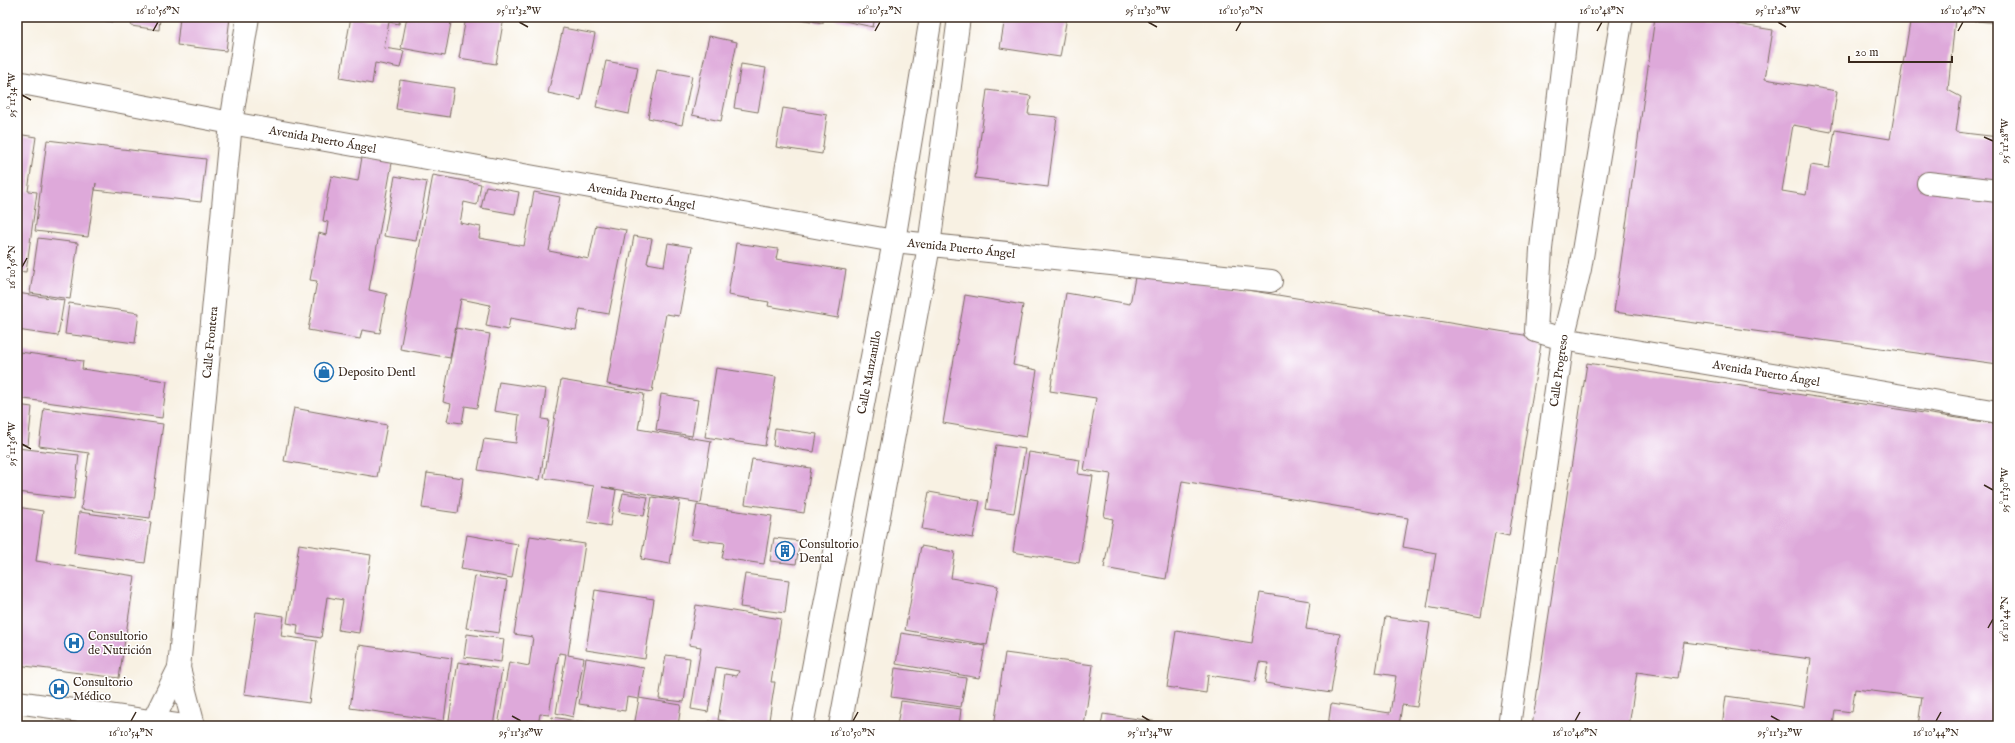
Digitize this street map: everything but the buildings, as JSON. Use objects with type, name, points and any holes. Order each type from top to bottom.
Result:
[{"type":"street","name":"Calle Frontera","points":[[153,723],[179,668],[231,123],[248,17]]},
{"type":"street","name":"Calle Manzanillo","points":[[802,726],[894,241],[931,17]]},
{"type":"street","points":[[840,726],[929,246],[958,17]]},
{"type":"street","name":"Avenida Puerto Ángel","points":[[1568,17],[1541,249],[1536,331],[1563,339],[1998,412]]},
{"type":"street","name":"Calle Progreso","points":[[1509,726],[1563,339],[1580,269],[1622,17]]},
{"type":"street","name":"Avenida Puerto Ángel","points":[[17,82],[231,123],[894,241],[929,246],[1271,281]]},
{"type":"street","points":[[1928,182],[1998,191]]},
{"type":"street","name":"Calle Frontera","points":[[179,668],[194,726]]},
{"type":"street","points":[[17,702],[153,723],[184,726]]},
{"type":"place","name":"Deposito Dentl","points":[[324,372]]},
{"type":"place","name":"Consultorio Dental","points":[[785,551]]},
{"type":"place","name":"Consultorio de Nutrición","points":[[74,643]]},
{"type":"place","name":"Consultorio Médico","points":[[59,689]]}]
